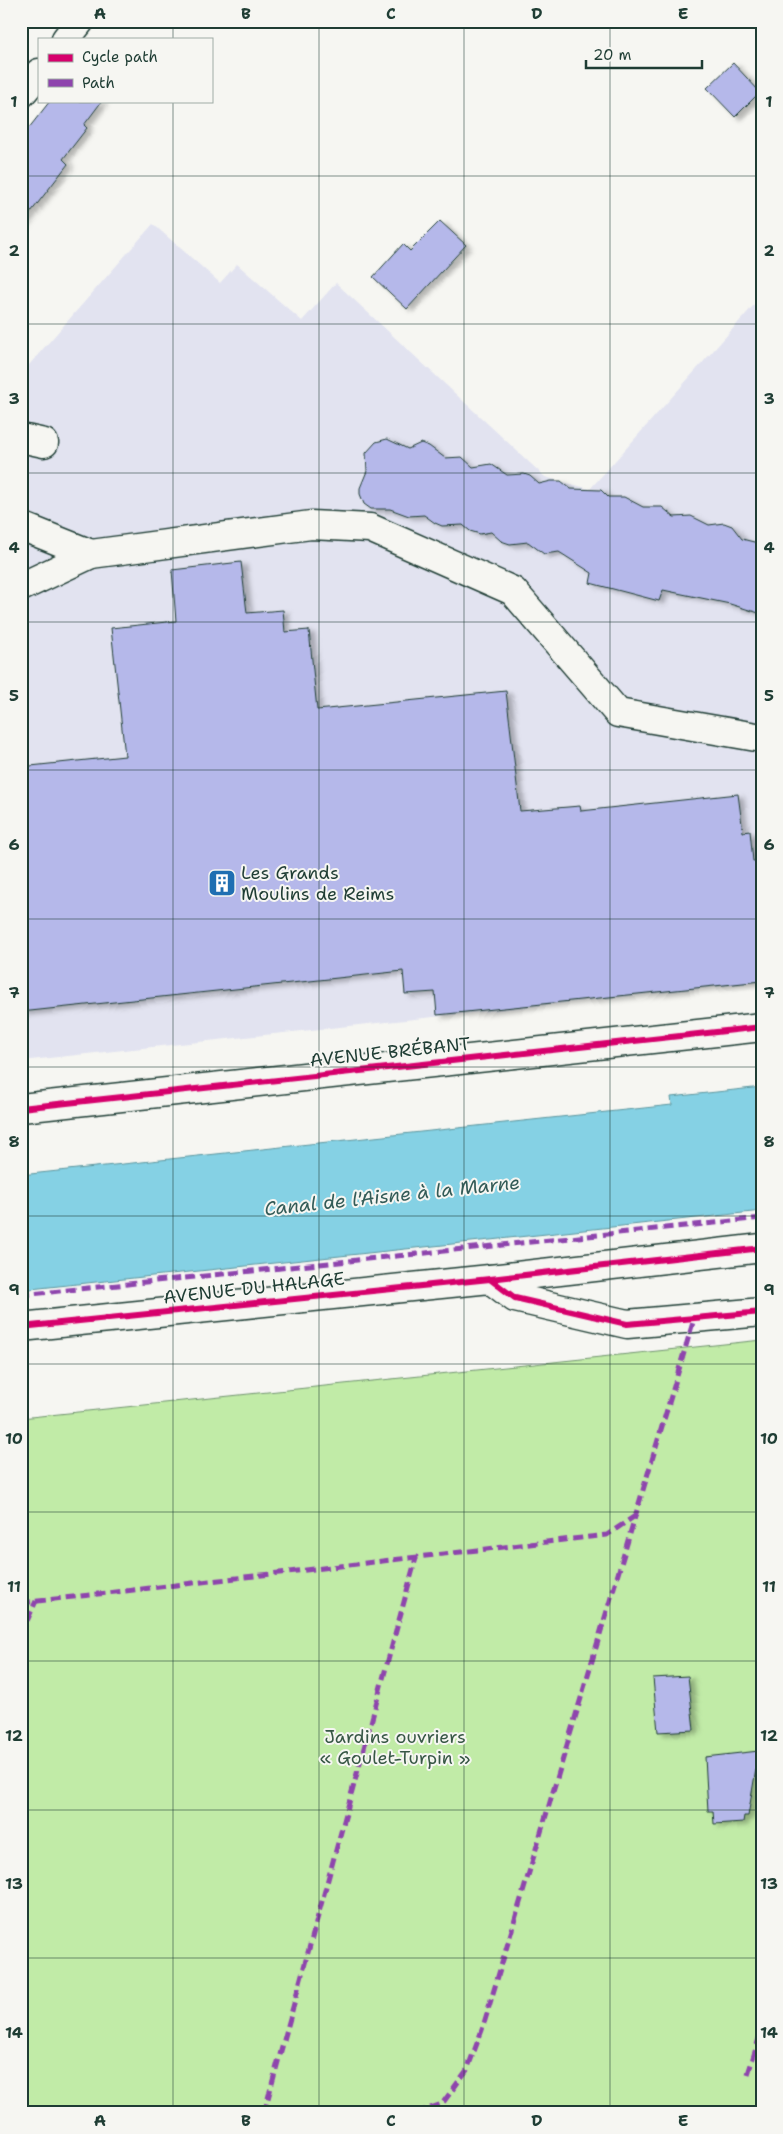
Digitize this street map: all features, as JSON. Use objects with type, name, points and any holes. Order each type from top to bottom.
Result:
[{"type":"street","points":[[67,38],[80,21]]},
{"type":"street","points":[[21,65],[38,64]]},
{"type":"street","points":[[21,94],[38,74]]},
{"type":"street","points":[[21,587],[91,554],[310,525],[370,528],[513,591],[618,713],[762,738]]},
{"type":"street","points":[[21,526],[91,554]]},
{"type":"street","name":"AVENUE BRÉBANT","points":[[21,1108],[762,1027]]},
{"type":"street","name":"AVENUE DU HALAGE","points":[[21,1327],[490,1279],[762,1248]]},
{"type":"street","points":[[490,1279],[515,1298],[627,1324],[762,1312]]},
{"type":"shaded area","points":[[153,224],[220,283],[237,264],[302,321],[336,283],[545,477],[590,489],[762,296],[762,982],[21,1061],[21,374]]},
{"type":"green space","name":"Jardins ouvriers « Goulet-Turpin »","points":[[762,1340],[762,2113],[21,2113],[21,1418]]},
{"type":"water","name":"Canal de l'Aisne à la Marne","points":[[762,1087],[762,1211],[21,1290],[21,1175],[672,1105],[671,1097]]},
{"type":"building","points":[[733,63],[760,92],[735,117],[707,88]]},
{"type":"building","points":[[49,102],[101,102],[84,125],[87,128],[63,159],[68,164],[21,225],[21,138]]},
{"type":"building","points":[[440,221],[466,245],[407,309],[373,277],[403,244],[410,251]]},
{"type":"building","points":[[387,439],[408,449],[421,443],[429,446],[445,458],[462,457],[473,467],[491,464],[507,475],[524,474],[530,476],[539,484],[561,481],[571,489],[601,490],[608,497],[624,497],[643,507],[662,507],[674,517],[691,516],[709,525],[724,523],[732,526],[742,539],[762,544],[762,614],[730,604],[663,590],[659,601],[590,583],[592,573],[559,552],[544,554],[528,542],[510,544],[501,541],[491,532],[480,534],[470,531],[463,525],[442,526],[424,515],[409,516],[390,509],[371,509],[364,504],[360,494],[360,488],[367,471],[366,453],[376,442]]},
{"type":"building","name":"Les Grands Moulins de Reims","points":[[241,562],[247,613],[283,610],[285,632],[309,630],[317,710],[506,691],[520,811],[580,806],[581,811],[738,794],[743,832],[750,831],[753,861],[762,860],[762,981],[437,1015],[435,992],[405,994],[403,971],[21,1012],[21,767],[125,756],[111,628],[176,621],[172,570]]},
{"type":"building","points":[[688,1676],[694,1730],[658,1732],[653,1678]]},
{"type":"building","points":[[759,1751],[748,1816],[744,1816],[743,1822],[714,1824],[713,1811],[708,1811],[705,1757]]},
{"type":"marked path","points":[[21,1295],[762,1218]]},
{"type":"marked path","points":[[416,2113],[442,2104],[467,2070],[482,2030],[694,1319]]},
{"type":"marked path","points":[[21,1603],[607,1535],[635,1516]]},
{"type":"marked path","points":[[264,2113],[416,1558]]},
{"type":"marked path","points":[[21,1634],[36,1601]]},
{"type":"marked path","points":[[748,2074],[762,2029]]},
{"type":"cycle path","points":[[21,1108],[762,1027]]},
{"type":"cycle path","points":[[21,1327],[490,1279],[762,1248]]},
{"type":"cycle path","points":[[490,1279],[515,1298],[627,1324],[762,1312]]},
{"type":"place","name":"Les Grands Moulins de Reims","points":[[222,883]]}]
